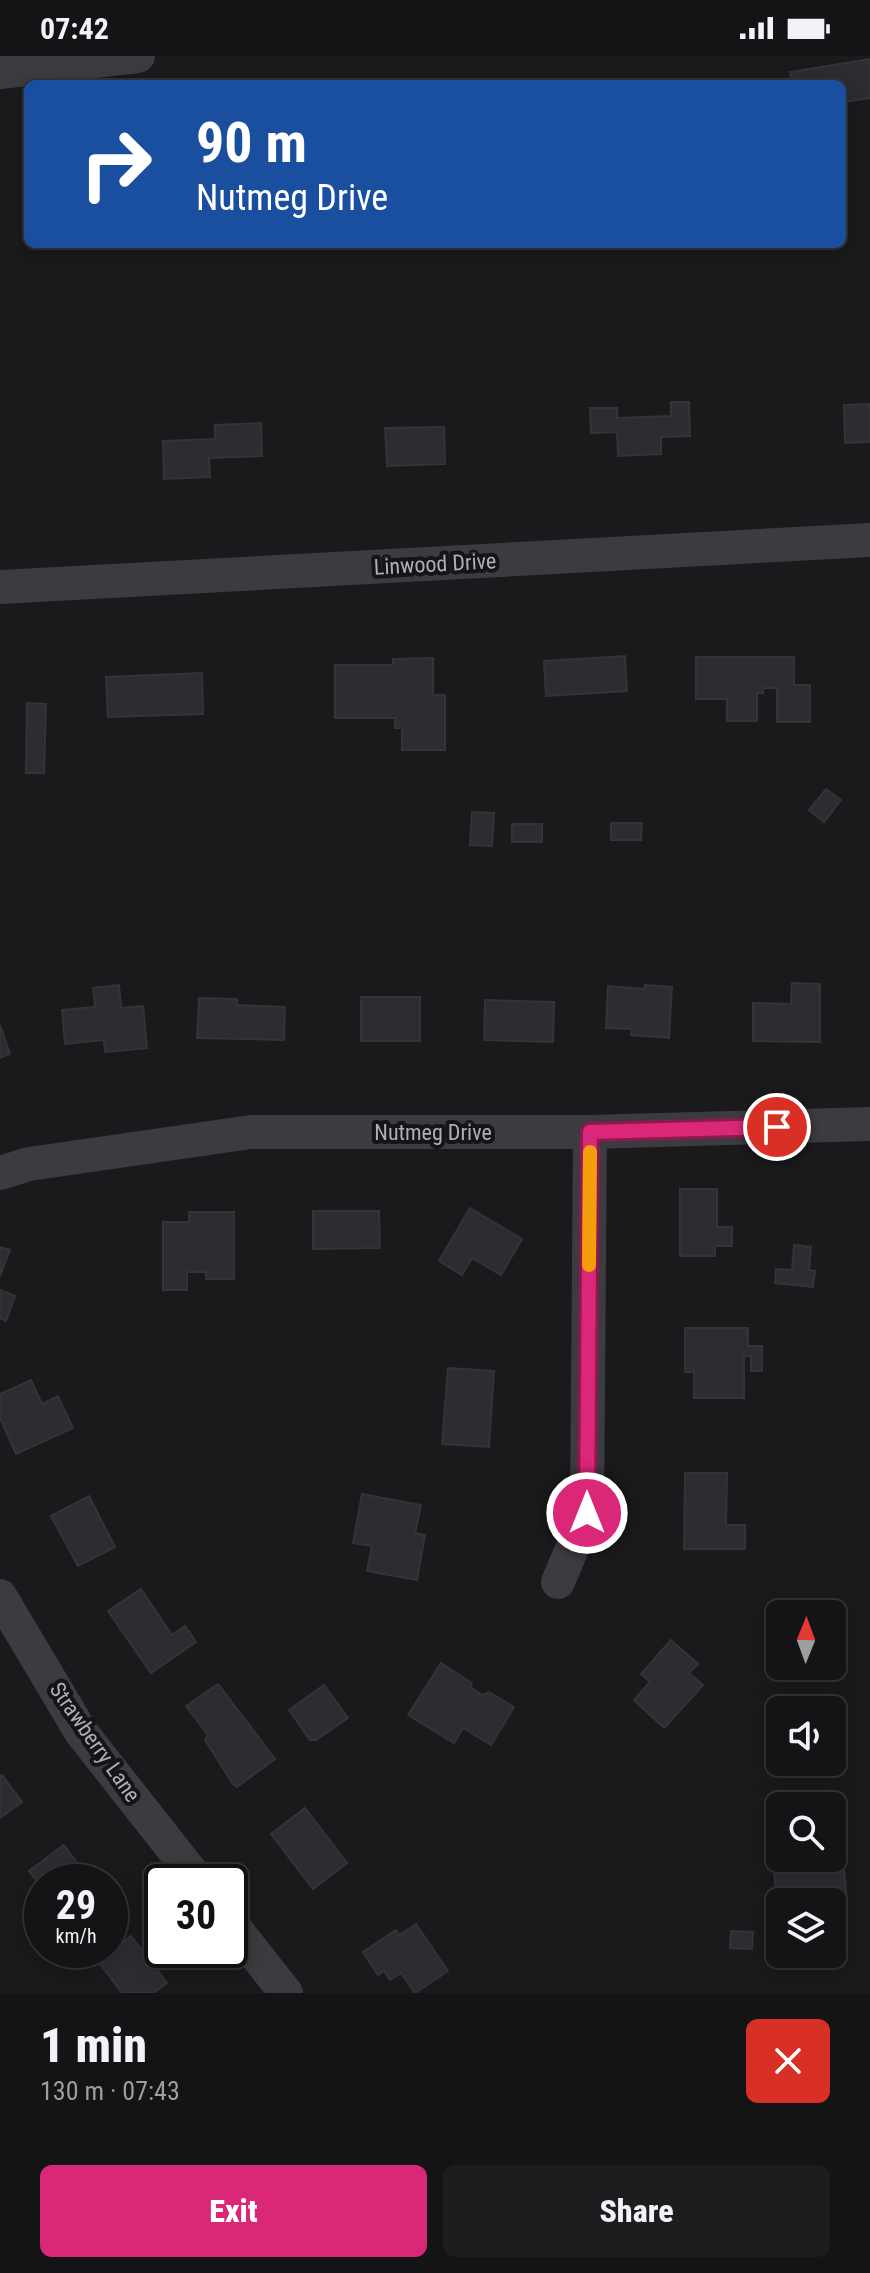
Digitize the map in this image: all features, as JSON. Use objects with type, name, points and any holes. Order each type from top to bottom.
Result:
[{"type":"street","points":[[0,72],[138,56]]},
{"type":"street","name":"Linwood Drive","points":[[0,587],[870,540]]},
{"type":"street","name":"Nutmeg Drive","points":[[0,1173],[29,1164],[251,1132],[590,1132],[870,1124]]},
{"type":"street","points":[[558,1582],[587,1513],[590,1132]]},
{"type":"street","name":"Strawberry Lane","points":[[0,1596],[81,1732],[185,1864]]},
{"type":"street","points":[[248,1945],[286,1993]]},
{"type":"building","points":[[870,59],[870,98],[846,102],[846,80],[791,80],[790,72]]},
{"type":"building","points":[[671,402],[689,402],[690,436],[661,437],[661,454],[618,456],[617,432],[591,433],[590,408],[617,408],[617,418],[671,416]]},
{"type":"building","points":[[870,404],[870,442],[845,443],[844,405]]},
{"type":"building","points":[[261,423],[262,456],[209,458],[210,477],[164,479],[163,441],[215,439],[215,425]]},
{"type":"building","points":[[444,427],[445,464],[387,466],[385,428]]},
{"type":"building","points":[[625,656],[627,691],[546,696],[544,661]]},
{"type":"building","points":[[696,657],[794,657],[794,685],[810,685],[810,722],[777,722],[777,688],[763,688],[763,693],[757,693],[757,721],[727,721],[727,699],[696,699]]},
{"type":"building","points":[[433,658],[433,695],[445,695],[445,750],[402,750],[402,728],[395,728],[395,718],[335,718],[335,665],[393,665],[393,659]]},
{"type":"building","points":[[202,673],[203,714],[108,717],[106,677]]},
{"type":"building","points":[[27,703],[46,704],[44,773],[26,773]]},
{"type":"building","points":[[826,789],[841,800],[824,822],[809,810]]},
{"type":"building","points":[[472,812],[494,813],[492,846],[470,845]]},
{"type":"building","points":[[611,823],[642,823],[641,840],[611,840]]},
{"type":"building","points":[[512,824],[542,824],[542,842],[512,842]]},
{"type":"building","points":[[792,983],[820,984],[820,1042],[753,1041],[753,1003],[791,1004]]},
{"type":"building","points":[[119,985],[121,1008],[143,1006],[147,1048],[105,1052],[104,1040],[65,1044],[62,1010],[95,1007],[93,988]]},
{"type":"building","points":[[645,985],[672,987],[669,1038],[631,1035],[632,1029],[606,1028],[608,986],[644,989]]},
{"type":"building","points":[[361,997],[420,997],[420,1041],[361,1041]]},
{"type":"building","points":[[199,998],[237,999],[237,1005],[285,1007],[284,1040],[197,1038]]},
{"type":"building","points":[[485,1000],[554,1002],[553,1042],[484,1040]]},
{"type":"building","points":[[0,1025],[10,1054],[0,1058]]},
{"type":"building","points":[[680,1189],[717,1189],[717,1227],[732,1227],[732,1246],[715,1246],[715,1256],[680,1256]]},
{"type":"building","points":[[470,1208],[522,1239],[501,1275],[472,1258],[462,1275],[439,1261]]},
{"type":"building","points":[[313,1211],[379,1211],[380,1248],[313,1249]]},
{"type":"building","points":[[189,1212],[234,1212],[234,1279],[206,1279],[206,1272],[187,1272],[187,1290],[163,1290],[163,1222],[189,1222]]},
{"type":"building","points":[[794,1245],[811,1247],[809,1270],[815,1271],[813,1287],[775,1283],[776,1269],[792,1270]]},
{"type":"building","points":[[0,1247],[10,1250],[0,1276]]},
{"type":"building","points":[[0,1290],[15,1296],[6,1321],[0,1318]]},
{"type":"building","points":[[685,1328],[748,1328],[748,1346],[762,1346],[762,1371],[751,1371],[751,1356],[744,1356],[744,1398],[694,1398],[694,1372],[685,1372]]},
{"type":"building","points":[[448,1368],[494,1371],[489,1447],[442,1444]]},
{"type":"building","points":[[31,1380],[42,1404],[58,1396],[73,1428],[16,1454],[0,1418],[0,1394]]},
{"type":"building","points":[[685,1473],[727,1473],[726,1525],[745,1525],[745,1549],[684,1549]]},
{"type":"building","points":[[362,1494],[421,1505],[415,1533],[425,1535],[417,1580],[367,1571],[372,1546],[353,1543]]},
{"type":"building","points":[[89,1496],[115,1547],[78,1566],[51,1516]]},
{"type":"building","points":[[141,1589],[172,1635],[185,1626],[196,1642],[151,1673],[108,1611]]},
{"type":"building","points":[[671,1640],[698,1664],[689,1673],[703,1685],[664,1728],[634,1700],[650,1682],[641,1674]]},
{"type":"building","points":[[441,1663],[472,1683],[470,1687],[482,1695],[489,1692],[514,1707],[491,1745],[463,1728],[454,1743],[408,1715]]},
{"type":"building","points":[[218,1684],[275,1759],[237,1787],[205,1740],[208,1735],[186,1706]]},
{"type":"building","points":[[324,1685],[348,1718],[316,1740],[310,1740],[289,1710]]},
{"type":"building","points":[[2,1775],[22,1802],[0,1818],[0,1777]]},
{"type":"building","points":[[305,1808],[347,1863],[313,1889],[271,1834]]},
{"type":"building","points":[[64,1845],[78,1864],[38,1864]]},
{"type":"building","points":[[774,1872],[844,1872],[846,1888],[775,1888]]},
{"type":"building","points":[[416,1924],[448,1971],[415,1993],[401,1973],[390,1980],[384,1971],[378,1975],[363,1952],[396,1930],[399,1935]]},
{"type":"building","points":[[731,1931],[753,1932],[752,1949],[730,1948]]},
{"type":"building","points":[[131,1936],[144,1953],[144,1968],[156,1968],[167,1983],[153,1993],[122,1993],[103,1968],[128,1968],[128,1938]]},
{"type":"slow traffic","points":[[589,1265],[590,1152]]},
{"type":"route","points":[[587,1513],[590,1132],[777,1127]]}]
